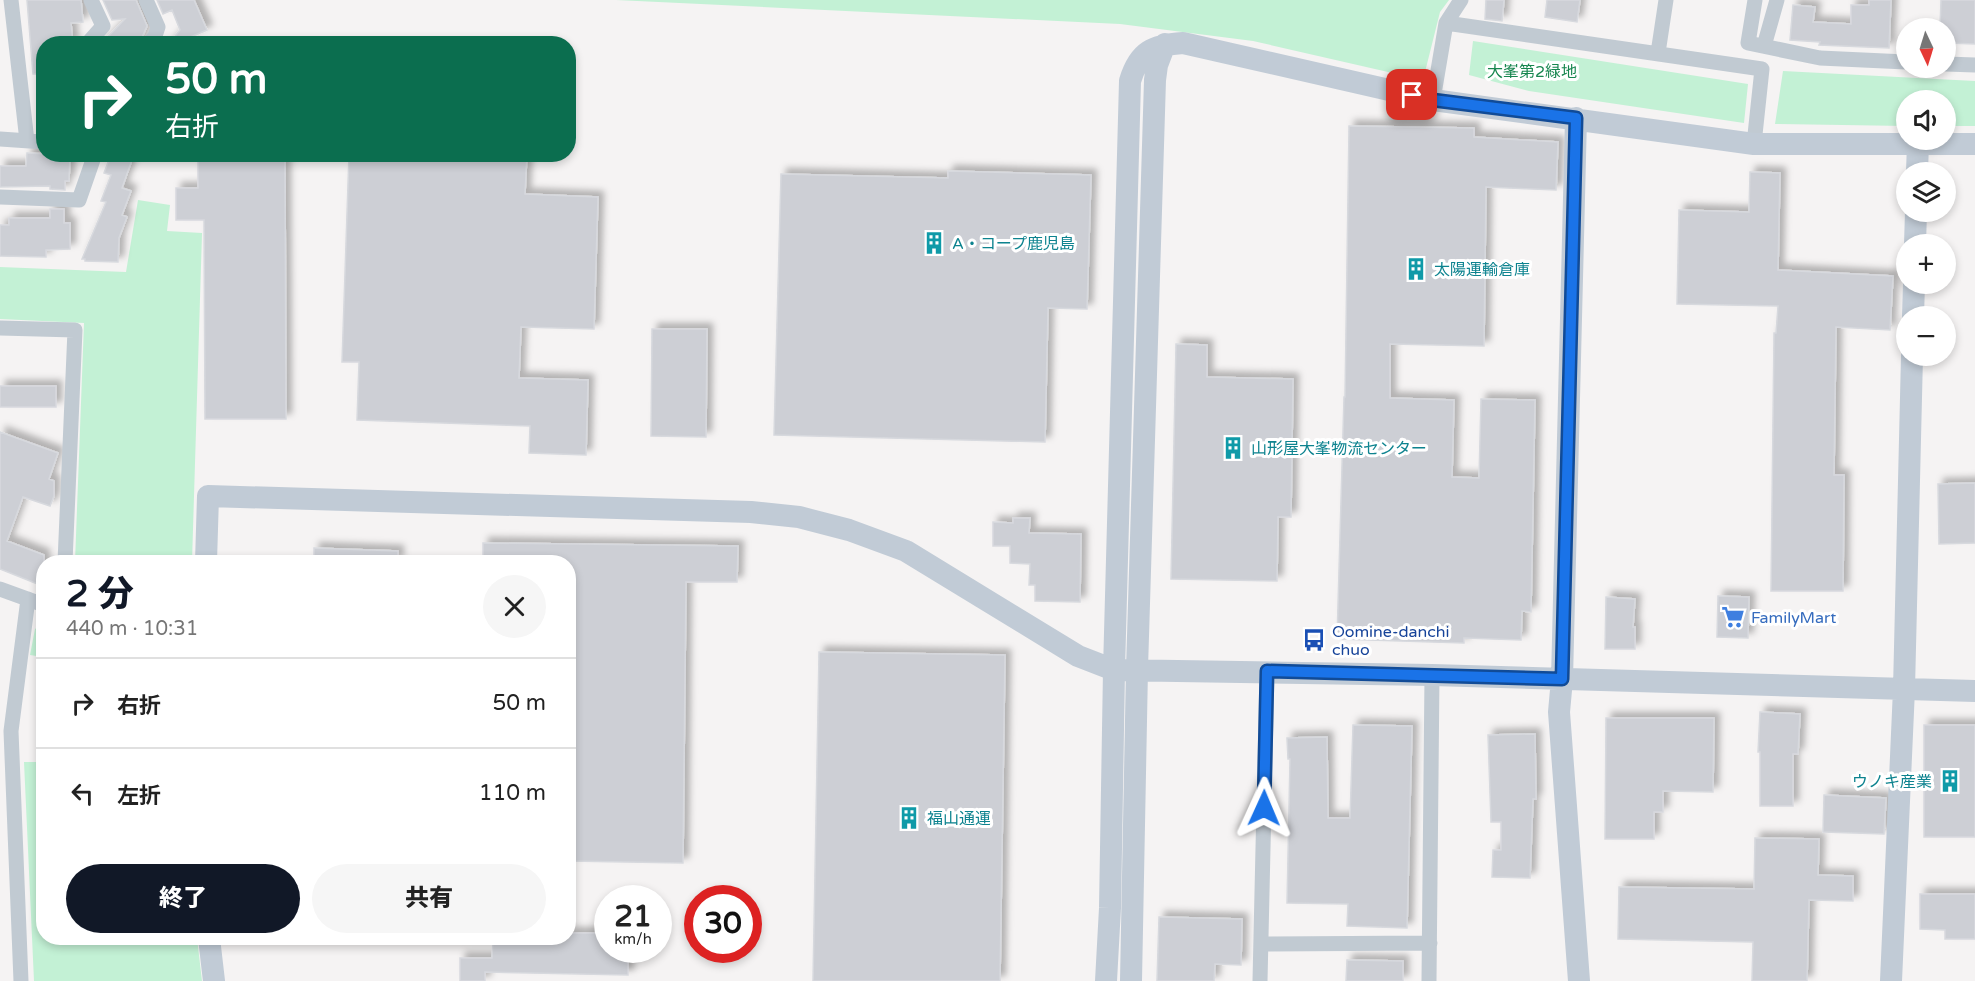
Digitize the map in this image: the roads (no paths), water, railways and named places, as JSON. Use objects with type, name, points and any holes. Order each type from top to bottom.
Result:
[{"type":"street","points":[[11,0],[27,141]]},
{"type":"street","points":[[91,0],[103,26],[94,36]]},
{"type":"street","points":[[146,0],[158,27],[155,36]]},
{"type":"street","points":[[1433,100],[1446,23],[1461,0]]},
{"type":"street","points":[[1658,53],[1666,0]]},
{"type":"street","points":[[1755,0],[1748,43],[1820,58],[1896,62]]},
{"type":"street","points":[[1764,46],[1777,0]]},
{"type":"street","points":[[1446,23],[1762,69],[1754,144]]},
{"type":"street","points":[[1106,981],[1110,908],[1130,81],[1135,64],[1152,48],[1164,44],[1184,43],[1433,100],[1754,144],[1896,143]]},
{"type":"street","points":[[1131,981],[1137,669],[1155,80],[1164,44]]},
{"type":"street","points":[[1956,64],[1975,65]]},
{"type":"street","points":[[1576,118],[1562,679],[1558,712],[1579,981]]},
{"type":"street","points":[[0,139],[36,142]]},
{"type":"street","points":[[1956,144],[1975,144]]},
{"type":"street","points":[[0,197],[79,200],[92,162]]},
{"type":"street","points":[[0,328],[75,330],[65,555]]},
{"type":"street","points":[[1891,981],[1904,689],[1912,366]]},
{"type":"street","points":[[206,555],[208,496],[739,512],[799,517],[849,530],[906,551],[1078,656],[1114,670],[1432,675],[1975,691]]},
{"type":"street","points":[[0,589],[36,602]]},
{"type":"street","points":[[21,981],[11,731],[28,599]]},
{"type":"street","points":[[1260,981],[1267,671]]},
{"type":"street","points":[[1429,981],[1432,675]]},
{"type":"street","points":[[1261,944],[1430,943]]},
{"type":"street","points":[[210,945],[214,981]]},
{"type":"place","name":"A・コープ鹿児島","points":[[934,243]]},
{"type":"place","name":"太陽運輸倉庫","points":[[1416,269]]},
{"type":"place","name":"山形屋大峯物流センター","points":[[1233,448]]},
{"type":"place","name":"FamilyMart","points":[[1733,617]]},
{"type":"place","name":"Oomine-danchi chuo","points":[[1314,640]]},
{"type":"place","name":"ウノキ産業","points":[[1950,781]]},
{"type":"place","name":"福山通運","points":[[909,818]]},
{"type":"park label","name":"大峯第2緑地","points":[[1532,71]]}]
